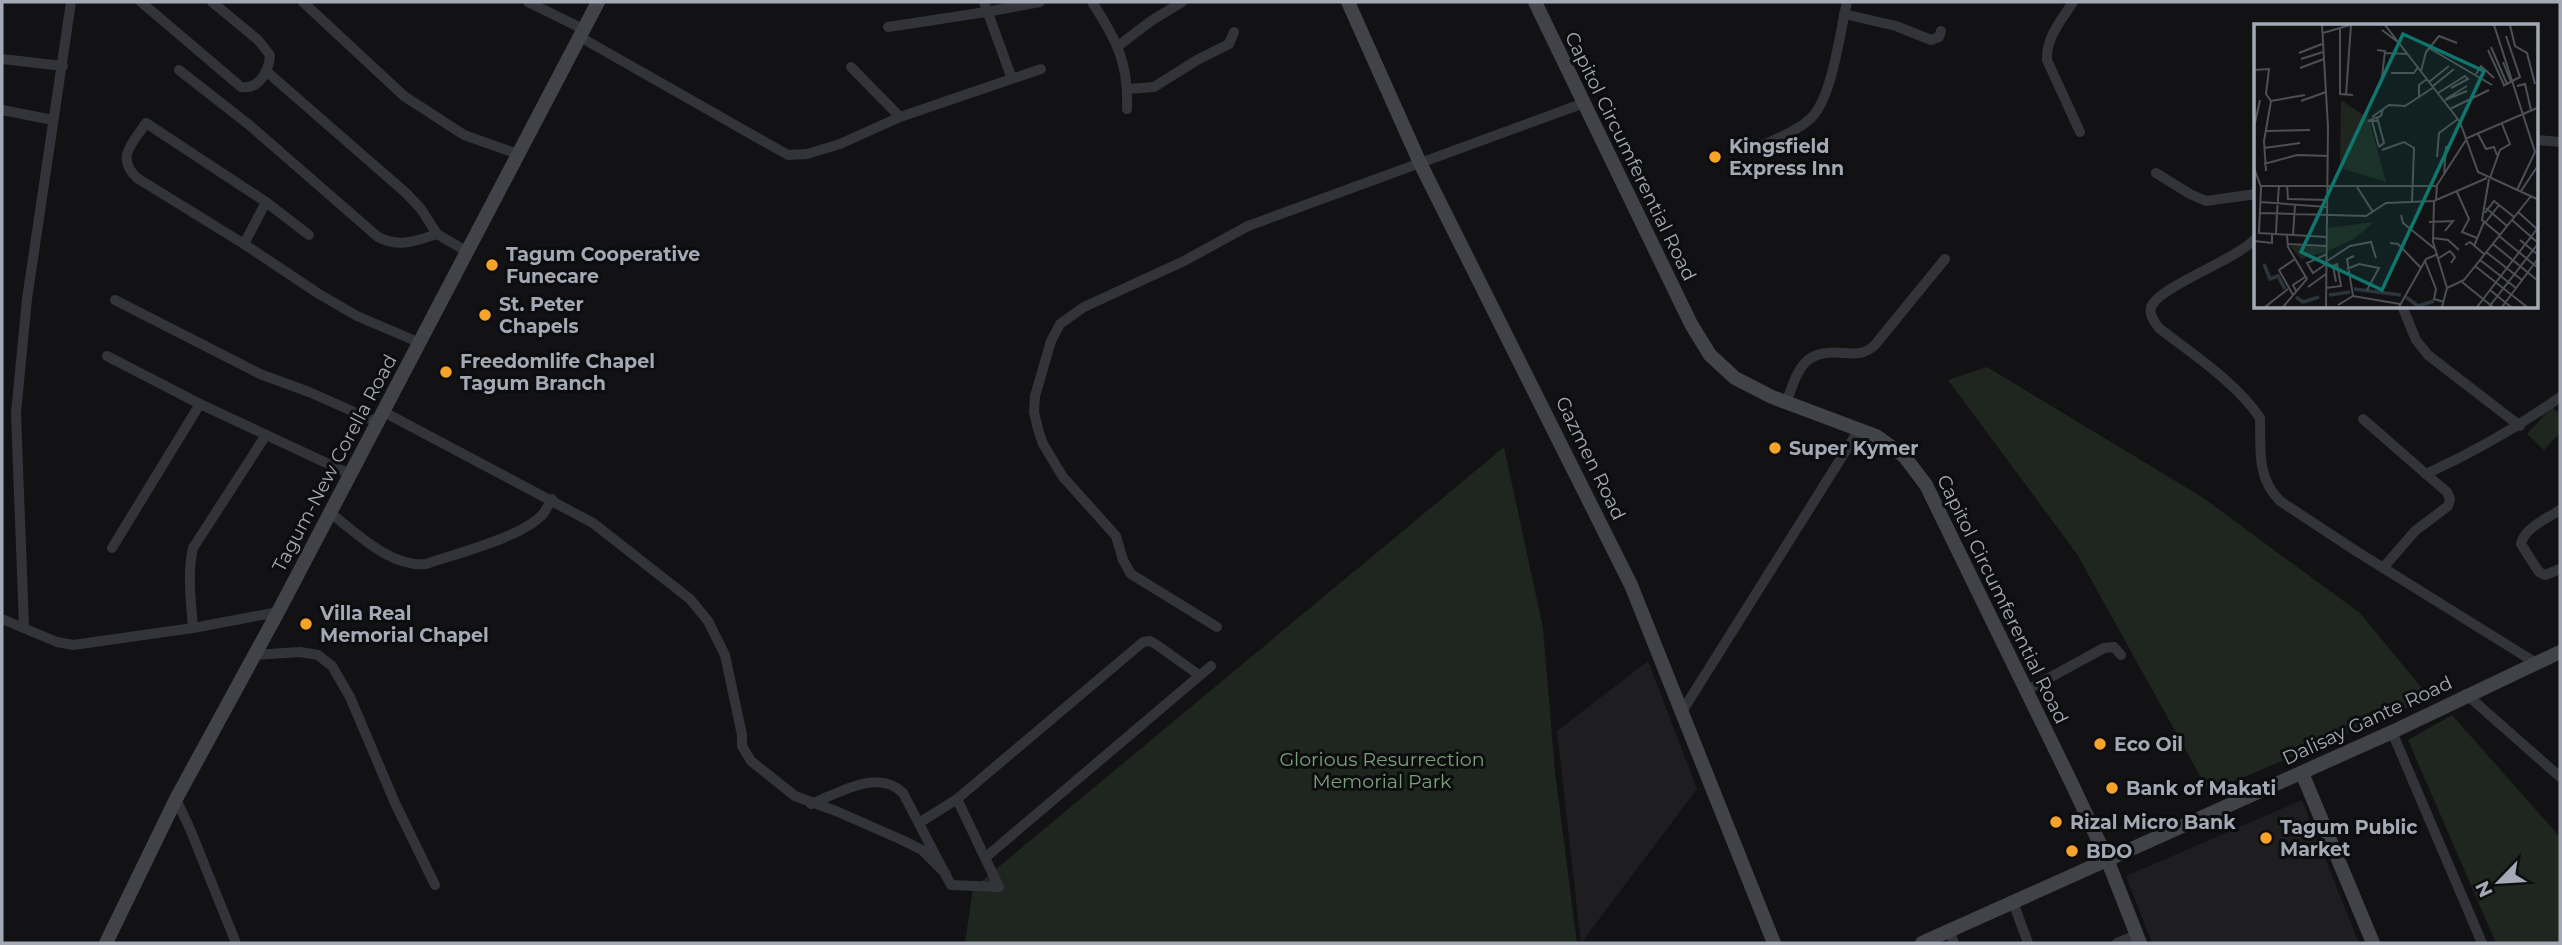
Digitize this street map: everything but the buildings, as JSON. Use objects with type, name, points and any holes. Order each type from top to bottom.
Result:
[{"type":"main road","name":"Tagum-New Corella Road","points":[[108,942],[176,799],[278,612],[598,2]]},
{"type":"main road","name":"Gazmen Road","points":[[1348,2],[1420,163],[1631,585],[1774,943]]},
{"type":"main road","name":"Capitol Circumferential Road","points":[[1535,2],[1691,324],[1710,355],[1748,387],[1860,428],[1890,444],[1904,456],[1926,485],[2107,859],[2138,939]]},
{"type":"main road","name":"Dalisay Gante Road","points":[[1922,943],[1951,937],[2013,902],[2392,732],[2466,694],[2560,652]]},
{"type":"main road","points":[[2302,773],[2373,943]]},
{"type":"street","points":[[24,626],[16,413],[27,299],[71,2]]},
{"type":"street","points":[[141,2],[241,87],[247,88],[258,83],[270,60],[267,49],[212,2]]},
{"type":"street","points":[[303,2],[404,96],[464,135],[518,154]]},
{"type":"street","points":[[528,2],[788,155],[807,155],[840,144],[900,117],[1041,69]]},
{"type":"street","points":[[888,27],[985,7],[1040,2]]},
{"type":"street","points":[[1092,2],[1118,46],[1128,89],[1127,109]]},
{"type":"street","points":[[1118,46],[1150,21],[1182,2]]},
{"type":"street","points":[[1752,150],[1801,126],[1818,111],[1827,88],[1847,2]]},
{"type":"street","points":[[2073,2],[2046,47],[2047,60],[2080,132]]},
{"type":"street","points":[[985,7],[1012,79]]},
{"type":"street","points":[[1844,14],[1896,26],[1931,40],[1939,37],[1941,31]]},
{"type":"street","points":[[1128,89],[1154,87],[1197,60],[1230,44],[1234,32]]},
{"type":"street","points":[[2,59],[63,66]]},
{"type":"street","points":[[850,67],[900,117]]},
{"type":"street","points":[[179,70],[248,124],[378,237],[398,244],[437,234]]},
{"type":"street","points":[[266,71],[406,193],[421,209],[437,234],[466,251]]},
{"type":"street","points":[[1217,627],[1131,574],[1126,568],[1116,536],[1063,477],[1043,444],[1034,412],[1035,396],[1056,329],[1066,318],[1084,307],[1184,261],[1248,226],[1584,103]]},
{"type":"street","points":[[2,110],[53,120]]},
{"type":"street","points":[[309,235],[266,202],[146,123],[126,156],[125,164],[137,178],[319,294],[357,316],[418,342]]},
{"type":"street","points":[[2538,140],[2560,142]]},
{"type":"street","points":[[2156,173],[2206,201],[2254,194]]},
{"type":"street","points":[[244,244],[266,202]]},
{"type":"street","points":[[2254,241],[2241,252],[2154,300],[2150,309],[2151,317],[2159,328],[2241,396],[2260,418],[2262,476],[2271,493],[2300,515],[2536,663]]},
{"type":"street","points":[[1786,403],[1797,373],[1806,360],[1839,352],[1860,354],[1874,346],[1945,259]]},
{"type":"street","points":[[115,300],[260,374],[380,417],[552,499],[593,523],[690,599],[708,621],[724,655],[742,735],[742,746],[751,761],[795,796],[836,811],[922,850],[946,874]]},
{"type":"street","points":[[2403,308],[2416,340],[2428,355],[2520,426]]},
{"type":"street","points":[[107,356],[200,404],[350,474]]},
{"type":"street","points":[[2426,474],[2483,448],[2560,397]]},
{"type":"street","points":[[112,548],[200,404]]},
{"type":"street","points":[[2363,419],[2447,492],[2450,499],[2448,506],[2415,531],[2383,568]]},
{"type":"street","points":[[1683,710],[1860,428]]},
{"type":"street","points":[[193,628],[189,582],[193,548],[266,435]]},
{"type":"street","points":[[330,512],[400,562],[414,565],[426,564],[502,538],[532,523],[543,514],[552,499]]},
{"type":"street","points":[[2560,510],[2528,531],[2521,544],[2539,572],[2545,575],[2560,569]]},
{"type":"street","points":[[2,619],[57,642],[73,645],[193,628],[278,612]]},
{"type":"street","points":[[919,823],[957,799],[1143,642],[1150,641],[1157,645],[1199,676]]},
{"type":"street","points":[[2027,690],[2104,648],[2114,647],[2121,655]]},
{"type":"street","points":[[254,655],[300,652],[318,655],[332,666],[349,697],[435,886]]},
{"type":"street","points":[[986,857],[1212,666]]},
{"type":"street","points":[[2466,694],[2560,777]]},
{"type":"street","points":[[2392,732],[2482,943]]},
{"type":"street","points":[[811,804],[873,781],[896,786],[903,793],[951,885],[999,887],[957,799]]},
{"type":"street","points":[[176,799],[236,943]]},
{"type":"street","points":[[2013,902],[2028,943]]},
{"type":"street","points":[[2117,943],[2138,939]]},
{"type":"shaded area","points":[[1648,661],[1697,789],[1581,943],[1557,731]]},
{"type":"shaded area","name":"Tagum Public Market","points":[[2302,800],[2359,943],[2152,943],[2126,876]]},
{"type":"green space","points":[[1987,367],[2202,497],[2360,613],[2430,698],[2209,792],[2077,554],[1948,380]]},
{"type":"green space","points":[[2552,407],[2560,414],[2560,433],[2544,450],[2527,434]]},
{"type":"green space","name":"Glorious Resurrection Memorial Park","points":[[1504,447],[1543,628],[1555,772],[1577,943],[965,943],[973,888]]},
{"type":"green space","points":[[2452,715],[2560,837],[2560,943],[2496,943],[2408,740]]},
{"type":"place","name":"Kingsfield Express Inn","points":[[1715,157]]},
{"type":"place","name":"Tagum Cooperative Funecare","points":[[492,265]]},
{"type":"place","name":"St. Peter Chapels","points":[[485,315]]},
{"type":"place","name":"Freedomlife Chapel Tagum Branch","points":[[446,372]]},
{"type":"place","name":"Super Kymer","points":[[1775,448]]},
{"type":"place","name":"Villa Real Memorial Chapel","points":[[306,624]]},
{"type":"place","name":"Eco Oil","points":[[2100,744]]},
{"type":"place","name":"Bank of Makati","points":[[2112,788]]},
{"type":"place","name":"Rizal Micro Bank","points":[[2056,822]]},
{"type":"place","name":"Tagum Public Market","points":[[2266,838]]},
{"type":"place","name":"BDO","points":[[2072,851]]}]
